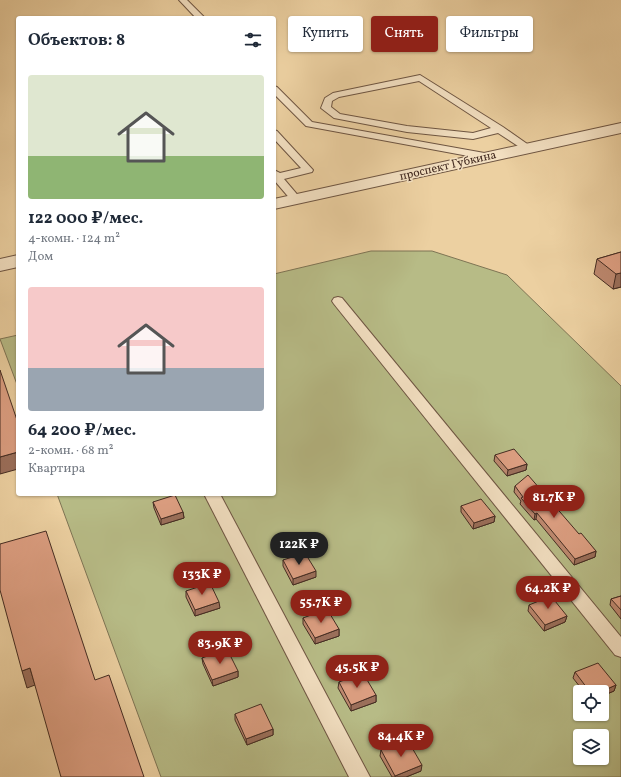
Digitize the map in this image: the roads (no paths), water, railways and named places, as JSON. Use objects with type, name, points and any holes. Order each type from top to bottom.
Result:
[{"type":"street","name":"проспект Губкина","points":[[276,204],[621,128]]},
{"type":"street","points":[[0,265],[16,261]]},
{"type":"lane","points":[[183,0],[200,16]]},
{"type":"lane","points":[[500,129],[473,136],[407,129],[337,116],[326,108],[328,100],[336,95],[420,78],[500,129],[528,148]]},
{"type":"lane","points":[[276,91],[309,124],[490,157]]},
{"type":"lane","points":[[276,135],[308,170],[276,175]]},
{"type":"lane","points":[[276,175],[296,199]]},
{"type":"lane","points":[[338,301],[621,650]]},
{"type":"lane","points":[[213,496],[360,777]]}]
